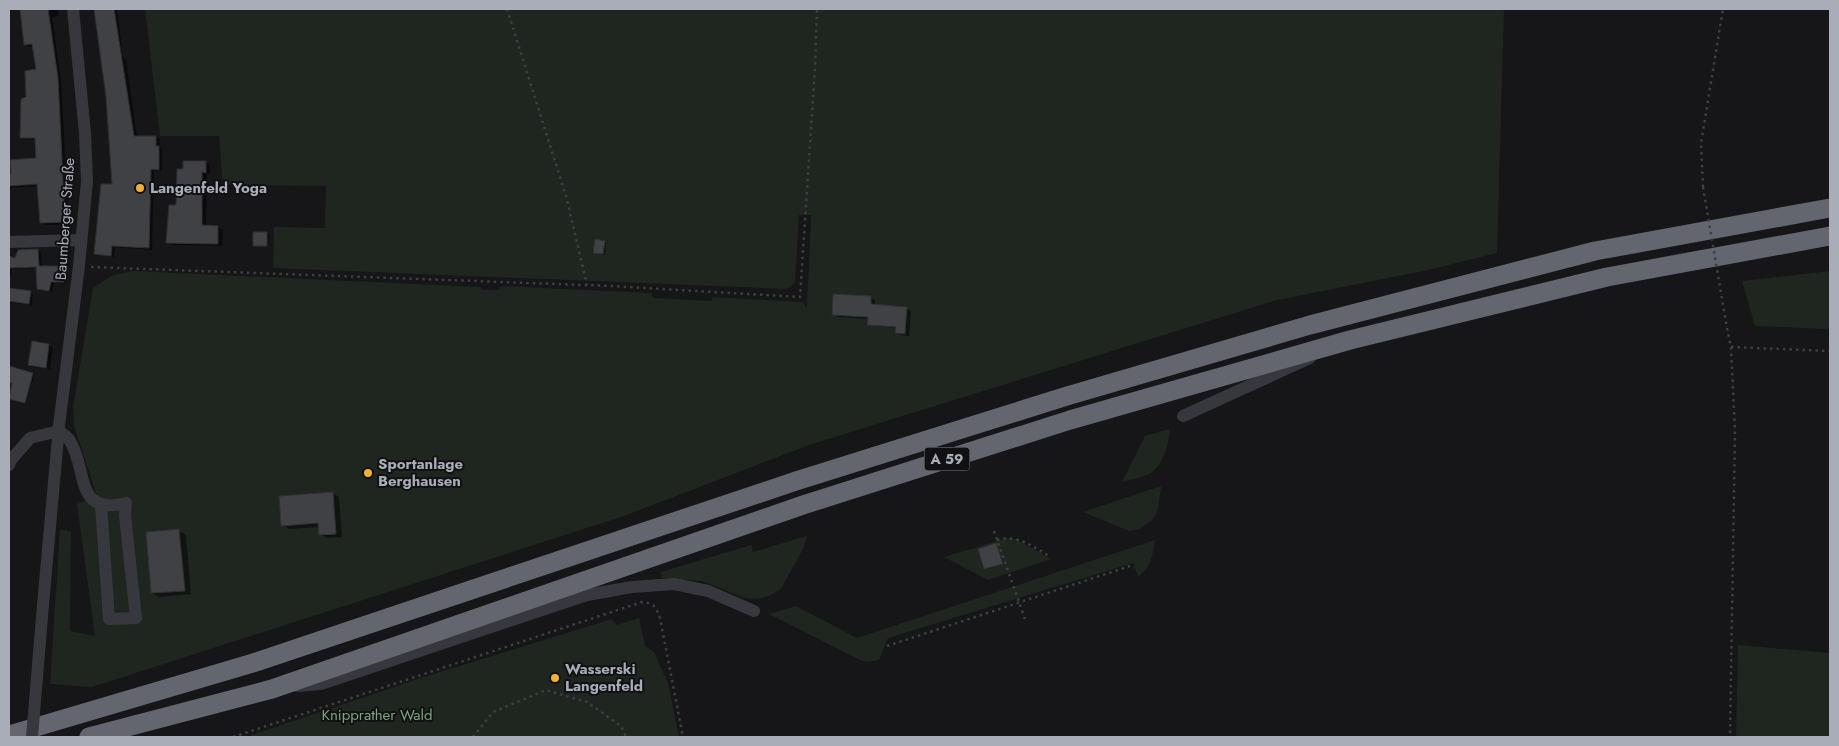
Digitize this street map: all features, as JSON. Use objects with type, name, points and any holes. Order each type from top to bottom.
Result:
[{"type":"highway","name":"A 59","points":[[9,735],[253,663],[814,475],[1067,396],[1300,328],[1596,251],[1830,208]]},
{"type":"highway","name":"A 59","points":[[89,737],[272,689],[803,505],[1070,420],[1350,340],[1607,277],[1830,236]]},
{"type":"street","name":"Baumberger Straße","points":[[32,737],[59,430],[79,266],[87,181],[86,133],[72,9]]},
{"type":"street","points":[[9,242],[81,240]]},
{"type":"street","points":[[1183,416],[1350,340]]},
{"type":"street","points":[[9,465],[10,460],[30,438],[59,430],[69,439],[77,454],[82,481],[90,497],[101,505],[116,505],[126,502],[125,515],[136,618],[108,619],[101,505]]},
{"type":"street","points":[[272,689],[321,684],[587,595],[632,587],[674,584],[708,592],[754,611]]},
{"type":"path","points":[[506,9],[566,196],[587,285]]},
{"type":"path","points":[[79,266],[587,285],[800,296],[817,9]]},
{"type":"path","points":[[1723,9],[1702,142],[1703,187],[1731,347],[1735,431],[1730,737]]},
{"type":"path","points":[[1731,347],[1830,351]]},
{"type":"path","points":[[994,531],[1024,619]]},
{"type":"path","points":[[997,540],[1009,537],[1017,539],[1051,557]]},
{"type":"path","points":[[887,646],[1019,601],[1130,566],[1134,568]]},
{"type":"path","points":[[233,737],[642,602],[651,603],[656,608],[660,618],[683,737]]},
{"type":"path","points":[[473,737],[493,712],[546,690],[587,702],[621,726],[626,737]]},
{"type":"green space","points":[[145,9],[1504,9],[1497,253],[1428,270],[1277,300],[809,445],[624,516],[92,687],[50,684],[60,529],[71,532],[70,631],[95,636],[77,504],[97,496],[74,426],[73,407],[93,288],[113,275],[133,271],[481,287],[482,290],[499,290],[500,286],[651,293],[653,298],[712,301],[712,297],[802,302],[807,308],[811,215],[799,215],[795,283],[787,289],[273,268],[274,227],[325,228],[326,186],[223,185],[219,136],[160,136]]},
{"type":"green space","points":[[1830,271],[1830,329],[1755,326],[1742,281]]},
{"type":"green space","points":[[1169,429],[1166,450],[1158,466],[1149,474],[1122,482],[1145,436]]},
{"type":"green space","points":[[1161,486],[1158,510],[1152,520],[1140,529],[1129,531],[1083,512]]},
{"type":"green space","points":[[807,536],[804,547],[781,589],[769,596],[758,599],[745,598],[702,581],[662,578],[661,572],[751,545],[753,552]]},
{"type":"green space","points":[[1007,538],[1016,539],[1051,559],[988,580],[944,557]]},
{"type":"green space","points":[[1155,540],[1149,565],[1138,576],[1133,563],[888,638],[879,660],[868,662],[860,660],[769,614],[796,606],[857,638]]},
{"type":"green space","name":"Wasserski Langenfeld","points":[[639,618],[645,646],[654,652],[668,683],[679,737],[246,737],[427,676],[612,619],[617,625]]},
{"type":"green space","points":[[1738,645],[1830,653],[1830,737],[1736,737]]},
{"type":"building","points":[[20,9],[48,9],[58,78],[65,222],[40,223],[37,184],[9,186],[9,174],[11,174],[10,160],[36,158],[35,138],[20,138],[21,99],[26,97],[25,71],[36,69],[32,44],[24,45]]},
{"type":"building","points":[[94,9],[114,9],[134,136],[156,136],[156,146],[159,146],[159,170],[151,169],[149,248],[112,246],[111,256],[94,254],[101,184],[112,184],[106,96]]},
{"type":"building","points":[[183,161],[206,161],[206,173],[202,172],[202,225],[218,226],[218,244],[166,243],[169,205],[176,205],[177,169],[183,169]]},
{"type":"building","points":[[253,232],[267,232],[267,246],[253,246]]},
{"type":"building","points":[[595,239],[605,241],[603,254],[593,253]]},
{"type":"building","points":[[38,249],[39,266],[63,266],[64,282],[51,282],[49,291],[37,289],[36,267],[9,268],[9,256],[15,258],[18,250]]},
{"type":"building","points":[[9,288],[31,291],[29,304],[9,301]]},
{"type":"building","points":[[833,294],[871,296],[871,304],[907,307],[905,334],[895,333],[896,327],[867,325],[868,317],[832,315]]},
{"type":"building","points":[[32,341],[49,344],[46,368],[28,365]]},
{"type":"building","points":[[9,366],[33,373],[25,403],[9,399],[12,383],[9,383]]},
{"type":"building","points":[[333,492],[336,534],[319,535],[318,523],[281,526],[279,496]]},
{"type":"building","points":[[179,529],[185,591],[151,593],[146,532]]},
{"type":"building","points":[[996,543],[1003,564],[984,569],[978,549]]},
{"type":"place","name":"Langenfeld Yoga","points":[[140,188]]},
{"type":"place","name":"Sportanlage Berghausen","points":[[368,473]]},
{"type":"place","name":"Wasserski Langenfeld","points":[[555,678]]},
{"type":"park label","name":"Knipprather Wald","points":[[377,715]]}]
